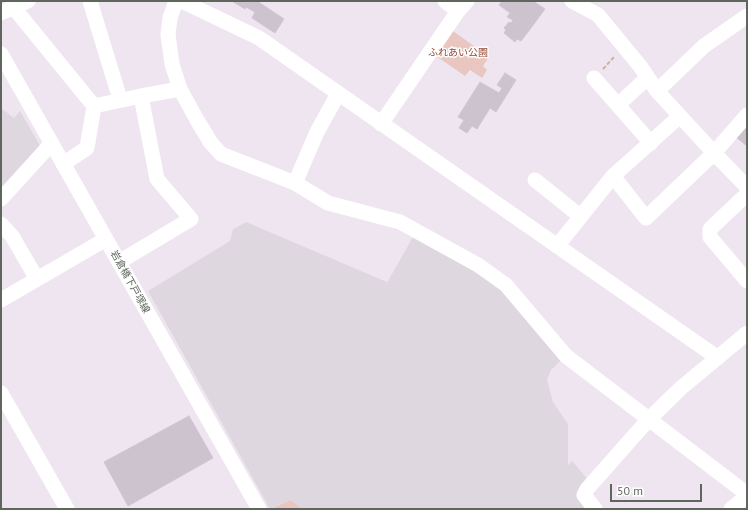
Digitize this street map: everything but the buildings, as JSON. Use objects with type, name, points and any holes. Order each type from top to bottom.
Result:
[{"type":"street","points":[[28,1],[7,11],[94,106]]},
{"type":"street","points":[[90,1],[120,100]]},
{"type":"street","points":[[176,1],[170,18],[168,35],[172,64],[180,89],[211,143],[221,154],[295,183],[328,203],[400,222],[478,265],[506,285],[566,356],[747,495],[731,509]]},
{"type":"street","points":[[182,1],[206,6],[259,38],[718,358]]},
{"type":"street","points":[[381,124],[462,6],[445,1]]},
{"type":"street","points":[[572,1],[598,14],[640,66],[657,91],[747,187]]},
{"type":"street","points":[[657,91],[704,46],[743,25]]},
{"type":"street","name":"岩倉橋下戸塚線","points":[[1,54],[5,71],[52,144],[257,508]]},
{"type":"street","points":[[594,78],[651,143]]},
{"type":"street","points":[[618,104],[647,78]]},
{"type":"street","points":[[94,106],[180,89]]},
{"type":"street","points":[[295,183],[317,132],[338,94]]},
{"type":"street","points":[[119,262],[191,219],[157,179],[141,96]]},
{"type":"street","points":[[63,164],[87,148],[94,106]]},
{"type":"street","points":[[613,176],[646,218],[714,153],[747,115]]},
{"type":"street","points":[[558,245],[613,176],[680,116]]},
{"type":"street","points":[[1,199],[52,144]]},
{"type":"street","points":[[535,180],[580,216]]},
{"type":"street","points":[[747,194],[710,229],[710,237],[747,280]]},
{"type":"street","points":[[1,224],[12,236],[37,279]]},
{"type":"street","points":[[1,300],[106,239]]},
{"type":"street","points":[[595,509],[584,495],[587,489],[649,419],[681,388],[747,333]]},
{"type":"street","points":[[1,393],[6,414],[67,509]]},
{"type":"path","points":[[594,78],[624,46]]},
{"type":"shaded area","points":[[1,108],[14,118],[20,111],[42,149],[1,194]]},
{"type":"shaded area","points":[[246,222],[387,282],[384,288],[413,237],[476,271],[503,289],[564,357],[551,370],[547,380],[553,402],[568,424],[568,465],[572,461],[589,481],[586,506],[583,509],[303,509],[290,500],[270,509],[148,291],[230,241],[233,229]]},
{"type":"green space","name":"ふれあい公園","points":[[453,31],[489,57],[483,66],[487,70],[482,78],[470,70],[465,76],[436,56]]},
{"type":"green space","points":[[290,500],[303,509],[271,509]]}]
